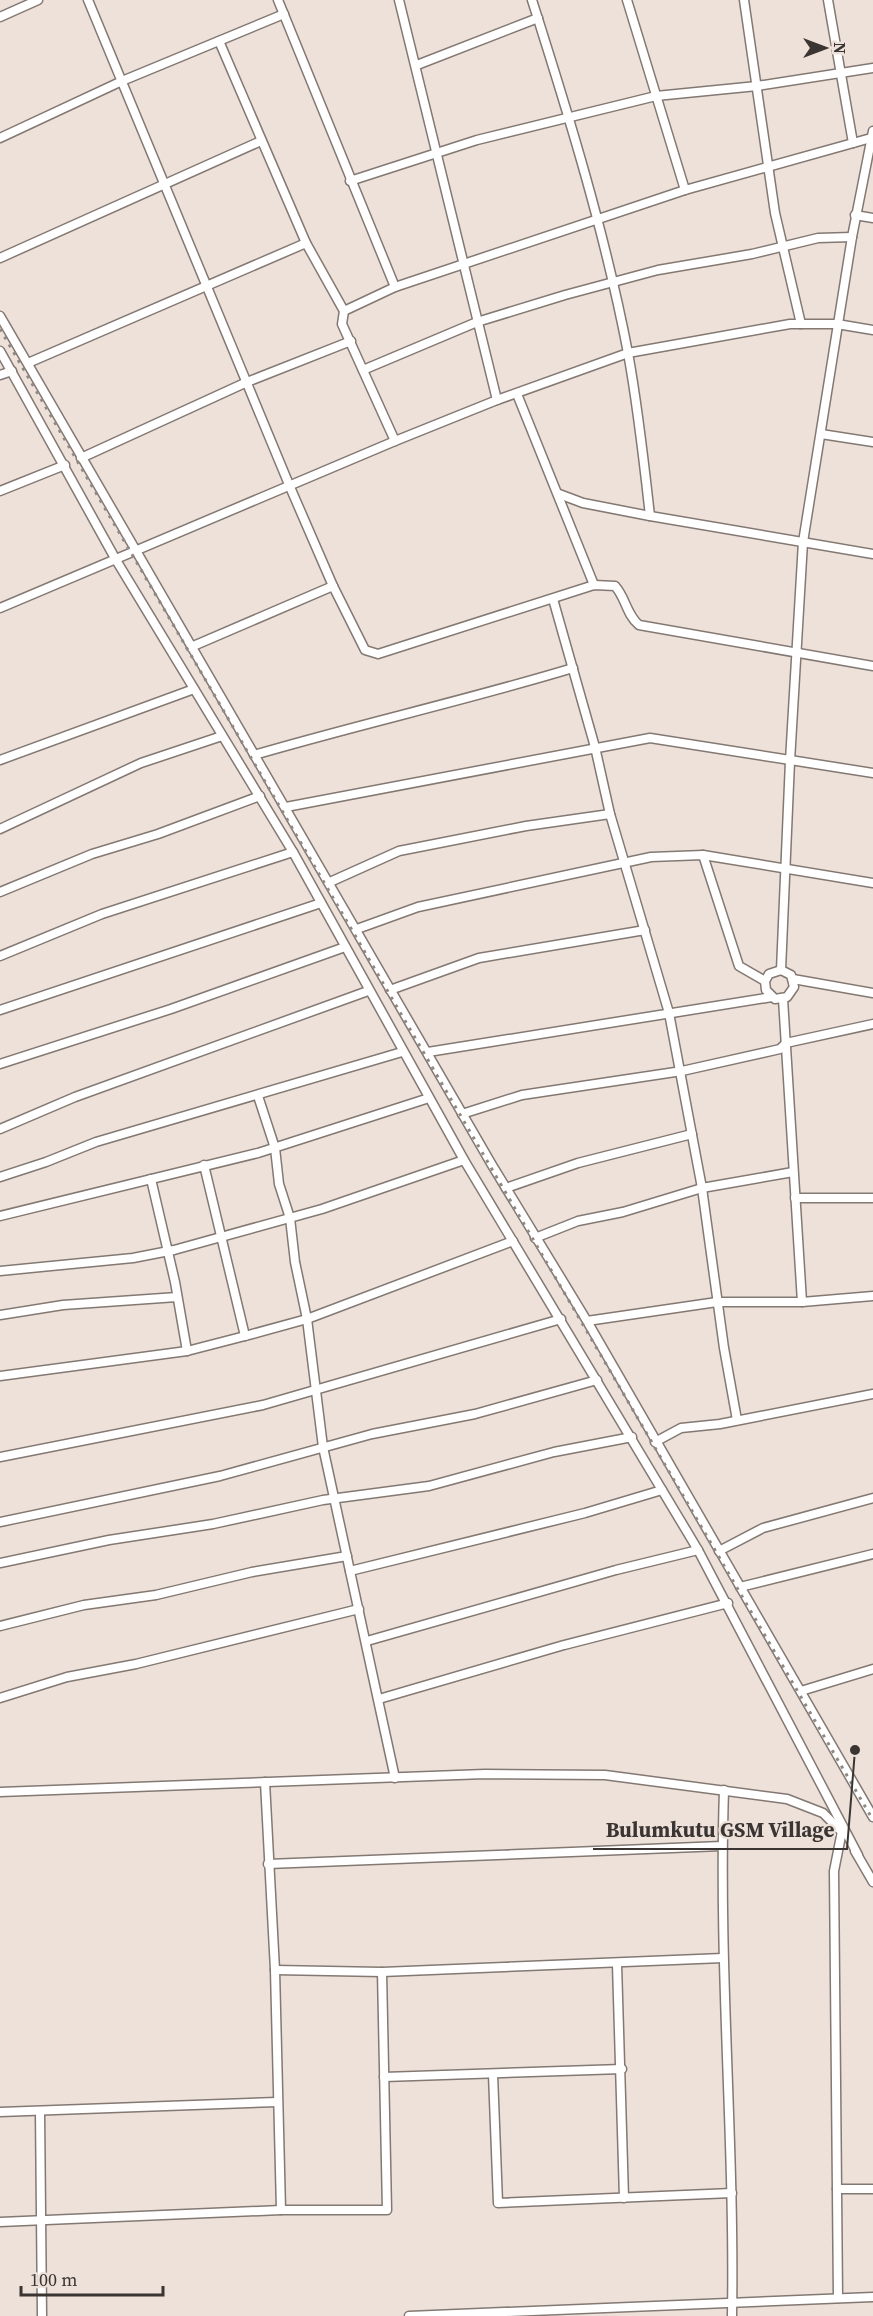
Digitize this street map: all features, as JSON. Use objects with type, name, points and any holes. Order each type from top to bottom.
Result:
[{"type":"street","points":[[0,17],[38,0]]},
{"type":"street","points":[[88,0],[290,487],[364,650],[378,654],[594,585],[615,586],[621,593],[629,616],[639,625],[873,666]]},
{"type":"street","points":[[278,0],[395,287]]},
{"type":"street","points":[[399,0],[417,65],[462,265],[497,400]]},
{"type":"street","points":[[532,0],[598,220],[628,353],[650,516]]},
{"type":"street","points":[[627,0],[685,190]]},
{"type":"street","points":[[744,0],[767,167],[801,324]]},
{"type":"street","points":[[828,0],[853,143]]},
{"type":"street","points":[[0,138],[122,81],[284,14]]},
{"type":"street","points":[[417,65],[538,18]]},
{"type":"street","points":[[219,41],[306,243],[344,311],[342,324],[395,441]]},
{"type":"street","points":[[350,181],[438,152],[656,96],[757,86],[873,68]]},
{"type":"street","points":[[344,311],[395,287],[685,190],[853,143],[872,134]]},
{"type":"street","points":[[781,970],[784,868],[803,543],[855,215],[872,134]]},
{"type":"street","points":[[0,258],[261,141]]},
{"type":"street","points":[[855,215],[873,218]]},
{"type":"street","points":[[363,370],[477,322],[612,282],[752,254],[818,238],[852,237]]},
{"type":"street","points":[[28,363],[306,243]]},
{"type":"street","points":[[0,316],[330,882],[462,1114],[587,1321],[873,1817]]},
{"type":"street","points":[[0,608],[395,441],[497,400],[628,353],[711,336],[801,324],[837,324],[873,330]]},
{"type":"street","points":[[81,458],[247,382],[351,341]]},
{"type":"street","points":[[0,351],[116,560],[260,796],[464,1160],[698,1550],[728,1603],[873,1882]]},
{"type":"street","points":[[0,375],[12,371]]},
{"type":"street","points":[[517,394],[594,585]]},
{"type":"street","points":[[821,434],[873,442]]},
{"type":"street","points":[[0,491],[65,465]]},
{"type":"street","points":[[559,494],[583,503],[650,516],[873,554]]},
{"type":"street","points":[[191,647],[333,586]]},
{"type":"street","points":[[553,599],[595,747],[610,814],[669,1013],[682,1071],[737,1420]]},
{"type":"street","points":[[254,755],[353,726],[486,694],[573,669]]},
{"type":"street","points":[[0,760],[194,689]]},
{"type":"street","points":[[0,829],[141,763],[222,736]]},
{"type":"street","points":[[286,807],[650,738],[873,773]]},
{"type":"street","points":[[0,892],[92,854],[158,834],[260,796]]},
{"type":"street","points":[[330,882],[399,851],[526,826],[610,814]]},
{"type":"street","points":[[0,956],[102,914],[292,852]]},
{"type":"street","points":[[703,855],[739,966],[765,981]]},
{"type":"street","points":[[357,929],[418,907],[651,857],[703,855],[873,883]]},
{"type":"street","points":[[0,1010],[321,903]]},
{"type":"street","points":[[390,990],[479,958],[645,930]]},
{"type":"street","points":[[0,1064],[171,1009],[345,947]]},
{"type":"street","points":[[428,1052],[772,997],[783,999],[793,991],[793,979],[788,973],[781,970],[772,971],[765,981],[766,990],[772,997]]},
{"type":"street","points":[[793,979],[873,993]]},
{"type":"street","points":[[0,1129],[75,1097],[368,991]]},
{"type":"street","points":[[783,999],[802,1302]]},
{"type":"street","points":[[462,1114],[522,1095],[682,1071],[780,1049],[786,1043],[873,1024]]},
{"type":"street","points":[[0,1177],[96,1142],[402,1052]]},
{"type":"street","points":[[258,1096],[275,1148],[279,1184],[290,1218],[295,1262],[307,1319],[323,1447],[367,1641],[394,1778]]},
{"type":"street","points":[[0,1216],[275,1148],[429,1098]]},
{"type":"street","points":[[506,1188],[578,1163],[692,1134]]},
{"type":"street","points":[[0,1271],[133,1258],[167,1251],[290,1218],[464,1160]]},
{"type":"street","points":[[204,1165],[245,1336]]},
{"type":"street","points":[[535,1238],[578,1221],[623,1212],[702,1188],[793,1172]]},
{"type":"street","points":[[151,1179],[187,1352]]},
{"type":"street","points":[[795,1198],[873,1198]]},
{"type":"street","points":[[0,1376],[187,1352],[307,1319],[513,1241]]},
{"type":"street","points":[[587,1321],[717,1302],[802,1302],[873,1296]]},
{"type":"street","points":[[0,1315],[63,1305],[177,1297]]},
{"type":"street","points":[[0,1456],[263,1406],[561,1319]]},
{"type":"street","points":[[0,1522],[220,1476],[323,1447],[475,1414],[597,1380]]},
{"type":"street","points":[[655,1442],[681,1428],[737,1420],[873,1394]]},
{"type":"street","points":[[0,1563],[335,1498],[429,1486],[554,1452],[632,1437]]},
{"type":"street","points":[[350,1571],[585,1513],[662,1490]]},
{"type":"street","points":[[719,1551],[763,1528],[873,1498]]},
{"type":"street","points":[[367,1641],[616,1570],[698,1550]]},
{"type":"street","points":[[740,1587],[873,1554]]},
{"type":"street","points":[[0,1626],[84,1605],[156,1595],[252,1572],[347,1556]]},
{"type":"street","points":[[379,1699],[564,1645],[728,1603]]},
{"type":"street","points":[[0,1698],[89,1671],[136,1664],[359,1610]]},
{"type":"street","points":[[801,1691],[873,1669]]},
{"type":"street","points":[[0,1792],[485,1774],[605,1774],[787,1799],[823,1813],[842,1831],[858,1855]]},
{"type":"street","points":[[265,1782],[275,1970],[281,2211]]},
{"type":"street","points":[[724,1790],[723,1958],[732,2193],[732,2316]]},
{"type":"street","points":[[838,2298],[834,1871],[842,1831]]},
{"type":"street","points":[[268,1864],[722,1846]]},
{"type":"street","points":[[275,1970],[382,1972],[723,1958]]},
{"type":"street","points":[[617,1964],[622,2069],[624,2198]]},
{"type":"street","points":[[0,2222],[281,2211],[387,2210],[382,1972]]},
{"type":"street","points":[[384,2077],[622,2069]]},
{"type":"street","points":[[493,2074],[498,2203],[732,2193]]},
{"type":"street","points":[[0,2112],[277,2102]]},
{"type":"street","points":[[40,2111],[43,2222],[42,2316]]},
{"type":"street","points":[[837,2189],[873,2189]]},
{"type":"street","points":[[409,2316],[873,2297]]},
{"type":"railway","points":[[0,329],[873,1820]]},
{"type":"place","name":"Bulumkutu GSM Village","points":[[855,1750]]}]
